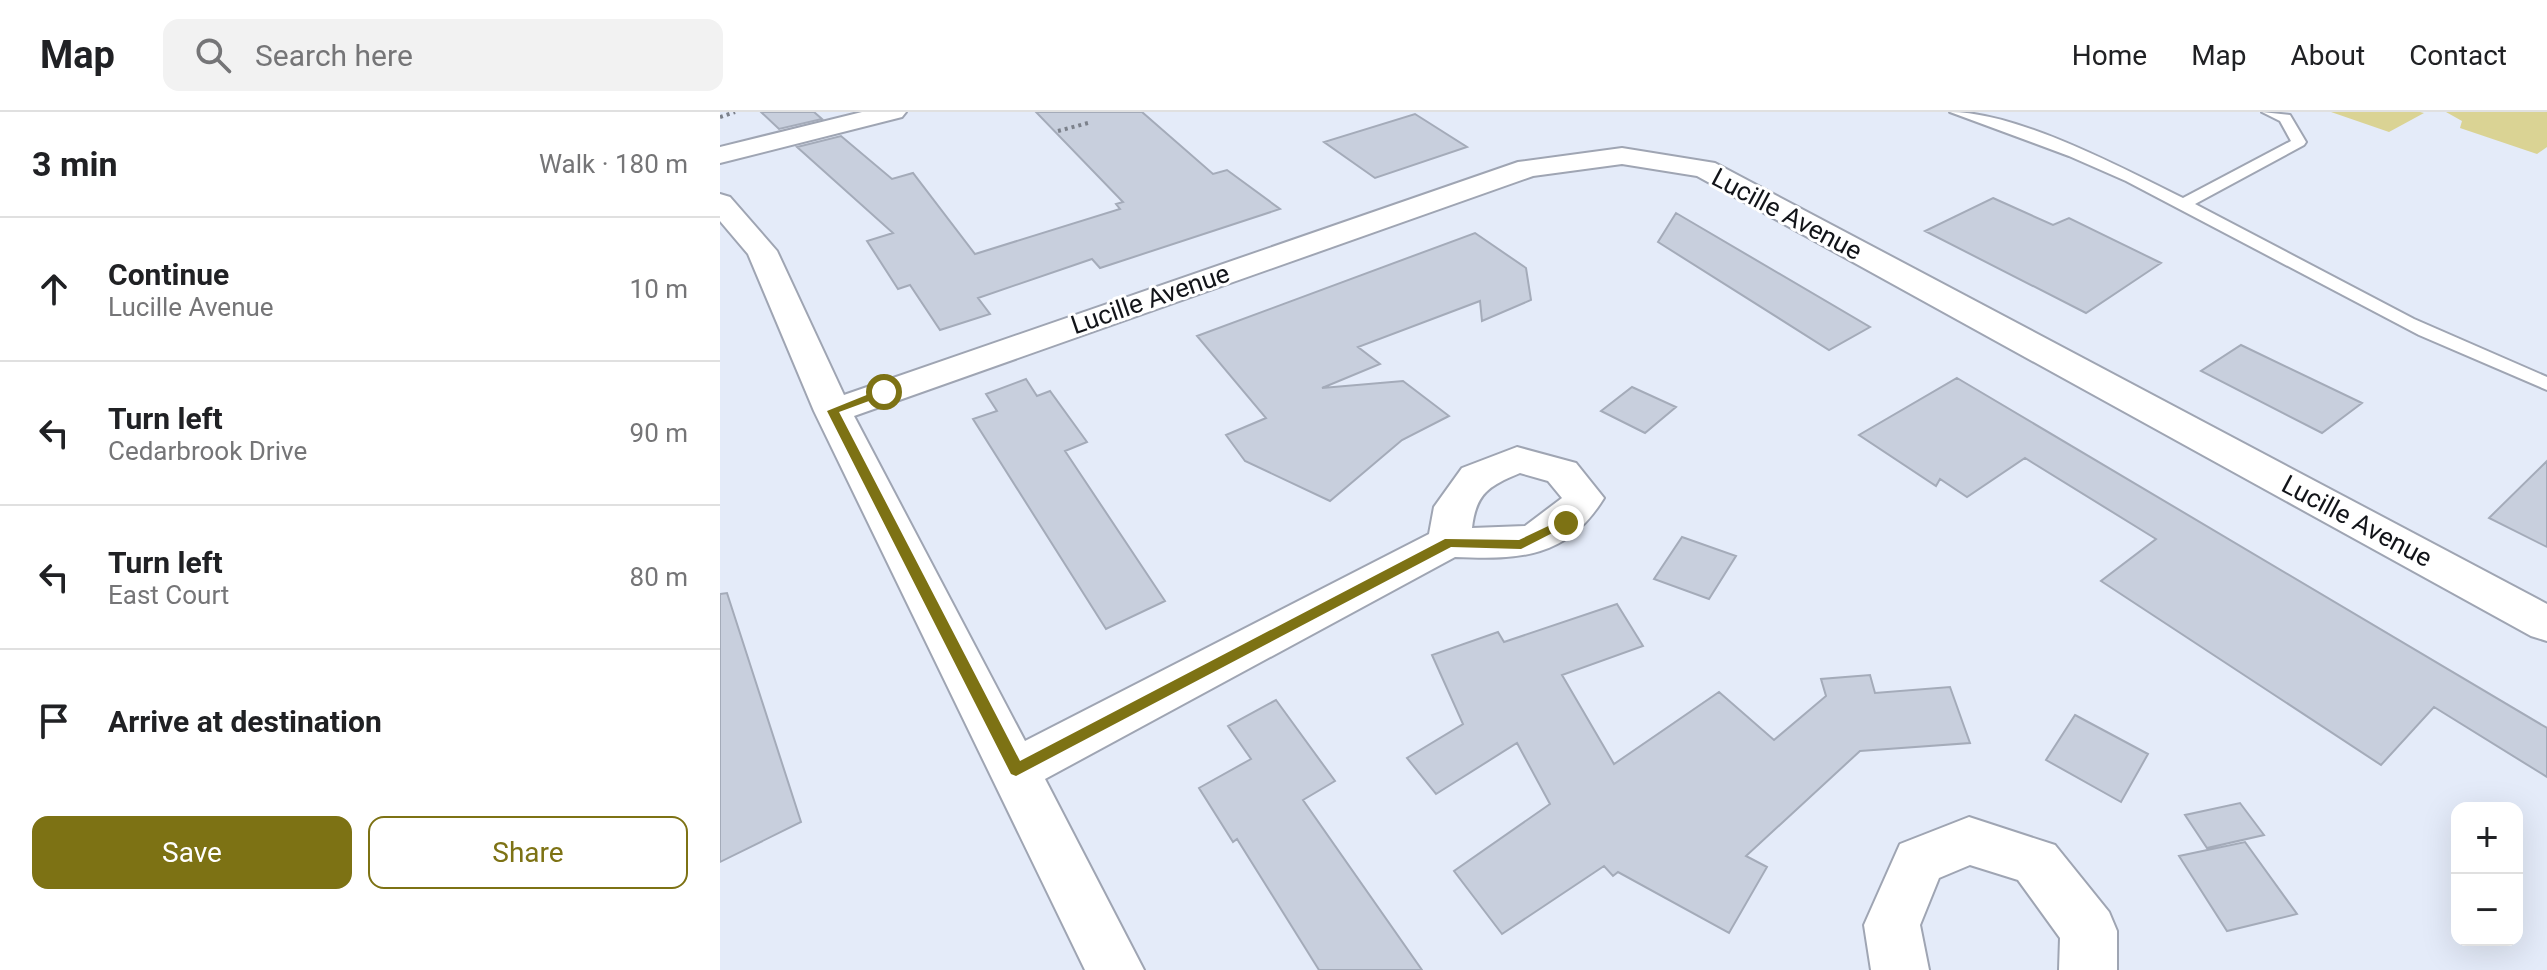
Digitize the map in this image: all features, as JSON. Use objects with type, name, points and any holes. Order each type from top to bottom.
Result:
[{"type":"street","points":[[720,155],[893,112]]},
{"type":"street","name":"Lucille Avenue","points":[[833,411],[1528,168],[1622,156],[1705,169],[2547,624]]},
{"type":"street","points":[[720,203],[762,251],[833,411],[1115,970]]},
{"type":"street","points":[[1016,770],[1449,542]]},
{"type":"street","points":[[1900,970],[1892,925],[1919,861],[1969,841],[2036,862],[2089,931],[2088,970]]},
{"type":"lane","points":[[1957,112],[1982,114],[2025,131],[2183,204],[2411,325],[2547,384]]},
{"type":"lane","points":[[2183,204],[2299,142],[2285,118],[2269,112]]},
{"type":"path","points":[[720,117],[735,112]]},
{"type":"path","points":[[1058,131],[1088,123]]},
{"type":"shaded area","points":[[2331,112],[2420,112],[2424,113],[2389,132]]},
{"type":"shaded area","points":[[2446,112],[2547,112],[2547,147],[2537,154],[2460,128],[2462,121]]},
{"type":"building","points":[[761,112],[814,112],[822,119],[779,129]]},
{"type":"building","points":[[1036,112],[1142,112],[1213,174],[1227,170],[1280,209],[1100,268],[1092,259],[978,298],[990,314],[940,330],[910,285],[898,289],[867,241],[893,233],[797,147],[841,136],[892,179],[913,173],[975,254],[1120,209],[1116,204],[1123,202]]},
{"type":"building","points":[[1415,114],[1467,147],[1375,178],[1324,142]]},
{"type":"building","points":[[1993,198],[2053,225],[2069,218],[2161,263],[2086,313],[1925,231]]},
{"type":"building","points":[[1676,213],[1870,327],[1829,350],[1658,242]]},
{"type":"building","points":[[1475,233],[1526,268],[1531,300],[1482,321],[1480,301],[1358,347],[1380,364],[1322,388],[1403,381],[1449,416],[1402,440],[1330,501],[1245,461],[1226,435],[1266,418],[1197,336]]},
{"type":"building","points":[[2241,345],[2362,403],[2322,433],[2201,371]]},
{"type":"building","points":[[1957,378],[2547,728],[2547,777],[2434,707],[2381,765],[2101,581],[2156,539],[2025,458],[1967,497],[1940,479],[1936,486],[1859,435]]},
{"type":"building","points":[[1026,379],[1037,396],[1050,391],[1087,442],[1065,451],[1165,601],[1106,629],[973,419],[997,411],[986,394]]},
{"type":"building","points":[[1632,387],[1676,407],[1645,433],[1601,411]]},
{"type":"building","points":[[2547,461],[2547,547],[2489,518]]},
{"type":"building","points":[[1682,537],[1736,556],[1709,599],[1654,579]]},
{"type":"building","points":[[727,593],[801,822],[720,862],[720,594]]},
{"type":"building","points":[[1617,604],[1643,646],[1562,675],[1614,764],[1719,692],[1774,740],[1826,696],[1821,679],[1870,675],[1875,693],[1950,687],[1970,743],[1860,751],[1746,856],[1767,867],[1729,933],[1618,872],[1613,876],[1604,866],[1502,934],[1454,871],[1550,804],[1517,743],[1436,794],[1407,758],[1463,724],[1432,655],[1498,632],[1504,642]]},
{"type":"building","points":[[1276,700],[1335,781],[1303,800],[1422,970],[1319,970],[1237,839],[1233,842],[1199,788],[1251,759],[1228,726]]},
{"type":"building","points":[[2075,715],[2148,754],[2121,802],[2046,760]]},
{"type":"building","points":[[2240,803],[2264,835],[2207,848],[2185,815]]},
{"type":"building","points":[[2245,842],[2297,914],[2227,931],[2179,856]]},
{"type":"route","points":[[884,392],[833,411],[1016,770],[1449,542],[1521,545],[1566,523]]}]
